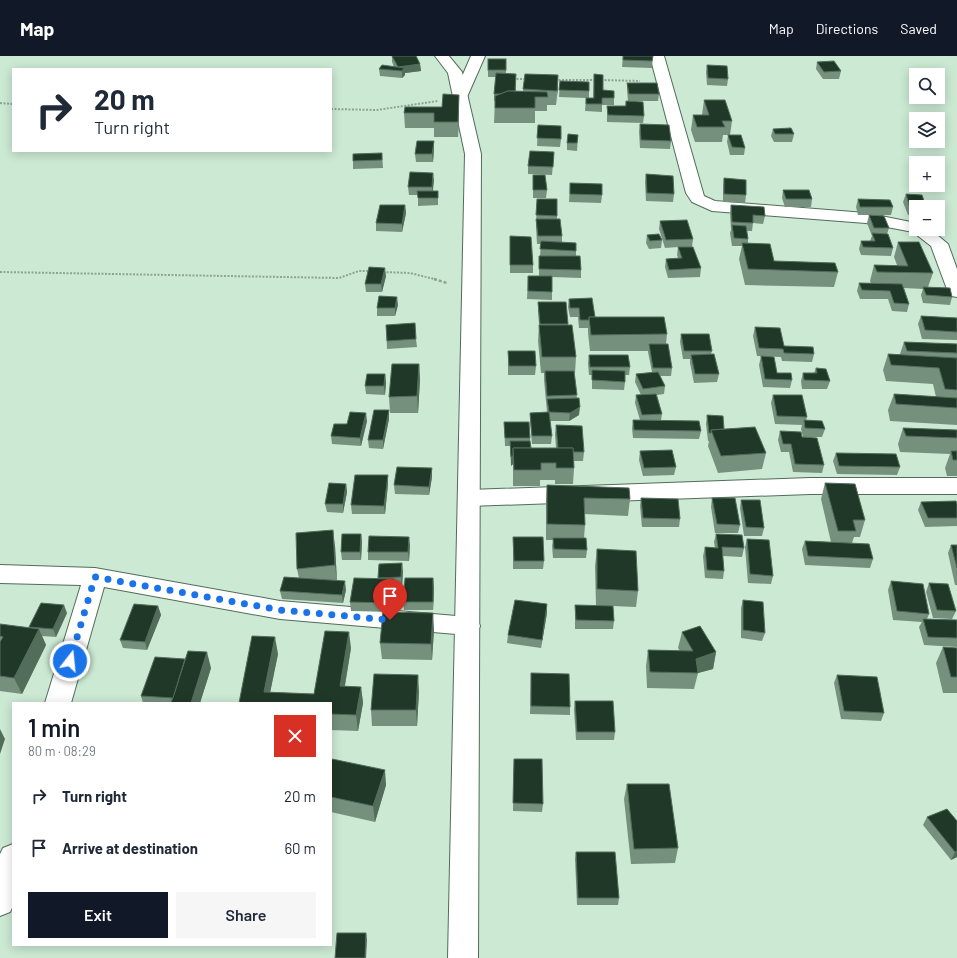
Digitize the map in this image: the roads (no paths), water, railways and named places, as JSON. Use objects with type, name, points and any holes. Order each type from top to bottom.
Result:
[{"type":"main road","points":[[442,56],[455,72],[464,88],[473,154],[463,958]]},
{"type":"main road","points":[[464,88],[478,56]]},
{"type":"main road","points":[[657,56],[694,193],[698,199],[712,206],[866,218],[909,227]]},
{"type":"main road","points":[[928,236],[939,244],[957,292]]},
{"type":"main road","points":[[469,498],[810,486],[957,486]]},
{"type":"main road","points":[[0,574],[95,577],[280,610],[468,626]]},
{"type":"main road","points":[[58,702],[95,577]]},
{"type":"main road","points":[[0,902],[12,860]]}]
